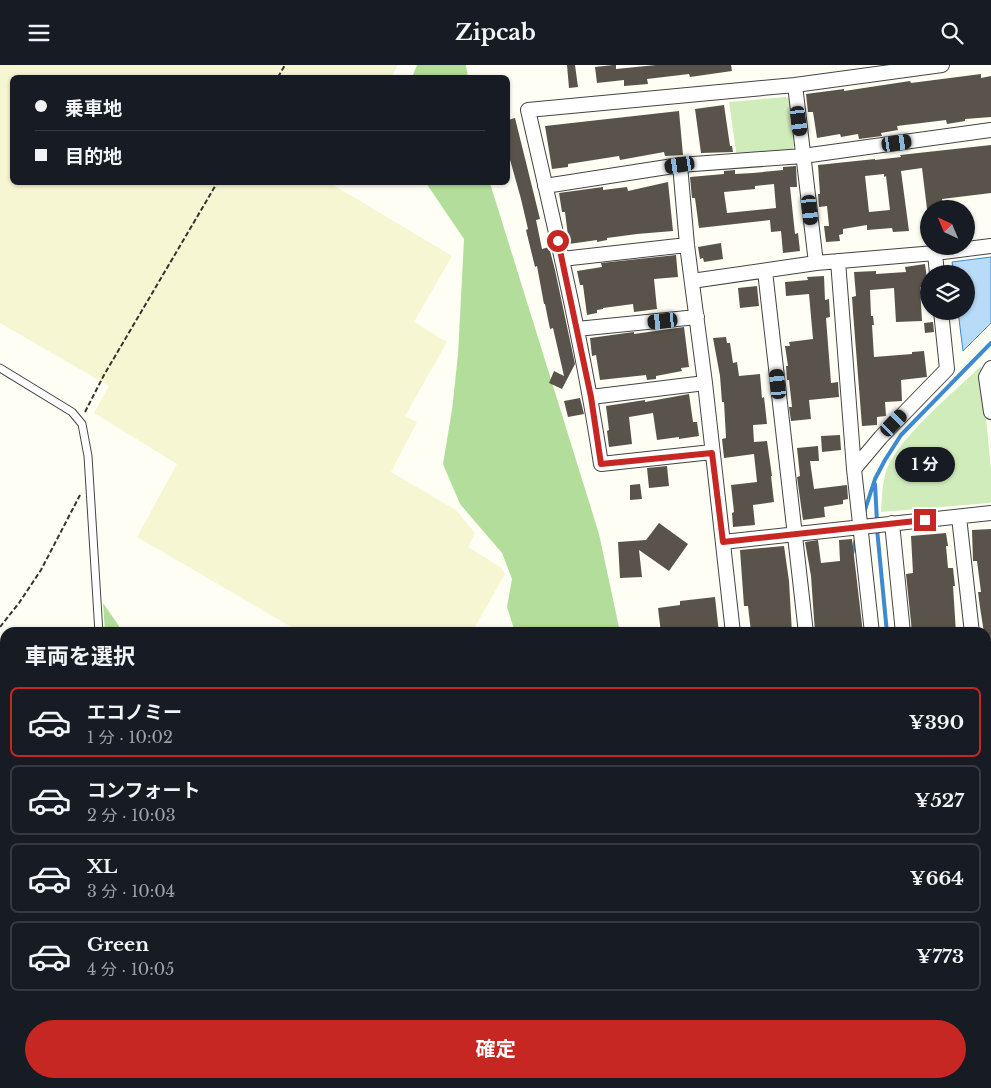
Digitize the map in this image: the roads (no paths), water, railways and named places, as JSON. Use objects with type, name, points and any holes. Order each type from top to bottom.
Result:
[{"type":"street","points":[[712,453],[601,464],[591,397],[577,329],[528,111],[794,85],[942,65]]},
{"type":"street","points":[[794,85],[816,263]]},
{"type":"street","points":[[546,186],[680,165],[804,157],[991,130]]},
{"type":"street","points":[[680,165],[687,245],[705,383],[731,627]]},
{"type":"street","points":[[562,259],[687,245]]},
{"type":"street","points":[[975,248],[991,246]]},
{"type":"street","points":[[692,281],[816,263],[920,254]]},
{"type":"street","points":[[838,261],[854,469],[865,527],[872,627]]},
{"type":"street","points":[[765,271],[805,627]]},
{"type":"street","points":[[577,329],[697,317]]},
{"type":"street","points":[[854,469],[880,437],[947,369],[942,320]]},
{"type":"street","points":[[991,368],[986,377],[991,412]]},
{"type":"street","points":[[591,397],[705,383]]},
{"type":"street","points":[[723,542],[991,513]]},
{"type":"street","points":[[959,517],[971,627]]},
{"type":"street","points":[[888,524],[902,627]]},
{"type":"lane","points":[[0,368],[56,401],[72,412],[82,424],[89,478],[100,627]]},
{"type":"water","points":[[991,257],[991,323],[963,351],[959,320],[975,320],[975,265],[952,265],[952,262]]},
{"type":"waterway","points":[[864,513],[875,479],[901,435],[991,343]]},
{"type":"waterway","points":[[875,484],[877,522]]},
{"type":"waterway","points":[[877,529],[886,627]]},
{"type":"waterway","points":[[852,554],[856,539]]}]
